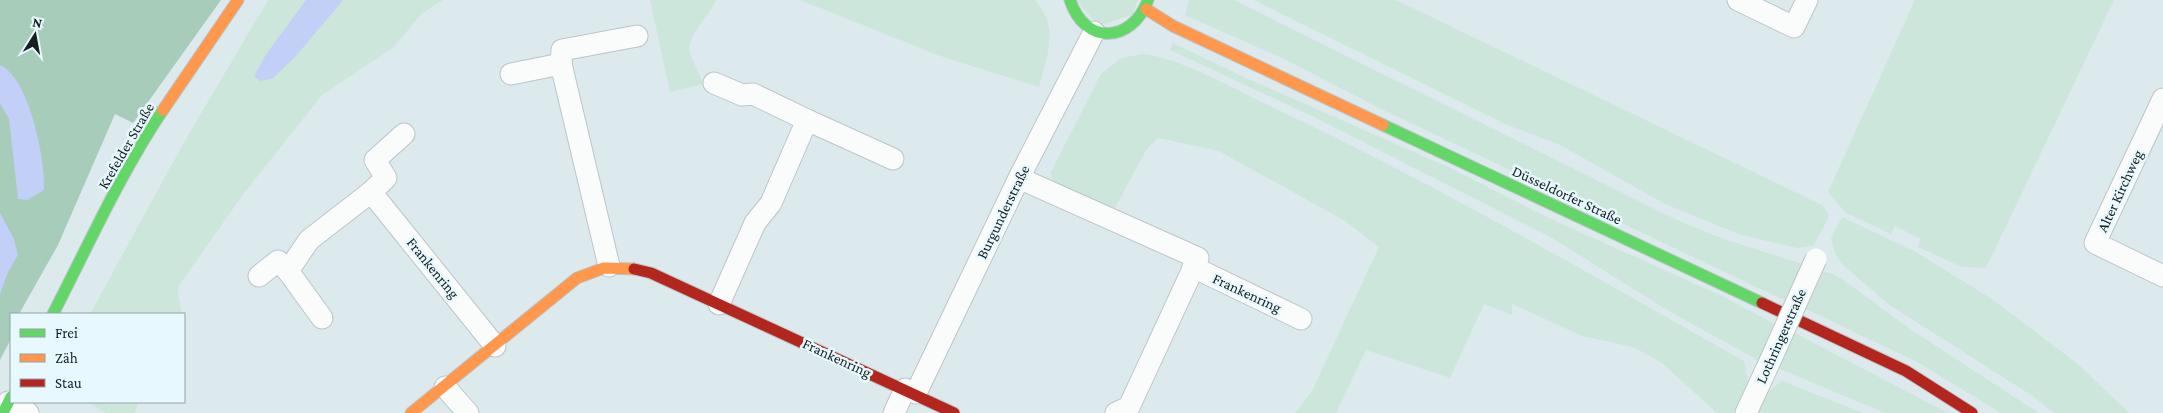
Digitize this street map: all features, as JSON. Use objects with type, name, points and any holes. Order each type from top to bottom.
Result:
[{"type":"main road","name":"Krefelder Straße","points":[[54,313],[148,133],[238,0]]},
{"type":"main road","points":[[1070,0],[1071,9],[1080,23],[1094,32]]},
{"type":"main road","name":"Düsseldorfer Straße","points":[[1094,32],[1109,35],[1125,32],[1138,22],[1147,4],[1182,30],[1906,371],[1972,413]]},
{"type":"main road","name":"Frankenring","points":[[412,413],[577,278],[591,270],[609,266],[625,266],[651,273],[910,391],[954,413]]},
{"type":"street","points":[[1738,0],[1794,27],[1807,0]]},
{"type":"street","name":"Burgunderstraße","points":[[894,413],[910,391],[1094,32]]},
{"type":"street","points":[[609,266],[561,64],[562,50],[637,36]]},
{"type":"street","points":[[511,74],[561,64]]},
{"type":"street","points":[[714,83],[742,95],[752,94],[893,159]]},
{"type":"street","name":"Alter Kirchweg","points":[[2163,99],[2095,243],[2163,276]]},
{"type":"street","points":[[719,304],[755,223],[771,203],[807,120]]},
{"type":"street","points":[[288,271],[309,240],[386,178],[375,160],[404,134]]},
{"type":"street","points":[[1019,178],[1198,258],[1126,411]]},
{"type":"street","name":"Frankenring","points":[[371,192],[495,346]]},
{"type":"street","name":"Lothringerstraße","points":[[1746,413],[1816,259]]},
{"type":"street","points":[[259,276],[278,261],[288,271],[322,318]]},
{"type":"street","name":"Frankenring","points":[[1193,267],[1302,319]]},
{"type":"street","points":[[445,387],[468,413]]},
{"type":"street","points":[[8,404],[28,413]]},
{"type":"green space","points":[[0,0],[221,0],[133,123],[115,114],[58,245],[20,313],[10,313],[10,341],[0,360]]},
{"type":"green space","points":[[268,0],[443,0],[421,14],[394,47],[322,95],[245,192],[179,285],[178,295],[182,313],[91,313],[183,144]]},
{"type":"green space","points":[[650,0],[716,0],[696,30],[690,43],[689,51],[703,84],[670,92]]},
{"type":"green space","points":[[800,0],[1035,0],[1043,10],[1049,31],[1048,53],[1039,87],[940,56]]},
{"type":"green space","points":[[1077,0],[1138,0],[1132,15],[1098,26]]},
{"type":"green space","points":[[1189,0],[1234,0],[1675,219],[1721,238],[1808,266],[1792,304],[1377,107],[1286,60],[1185,15]]},
{"type":"green space","points":[[1254,0],[1396,0],[1822,205],[1828,213],[1828,219],[1813,246],[1797,248],[1741,235],[1665,204],[1560,145],[1505,124]]},
{"type":"green space","points":[[1915,0],[2114,0],[1986,268],[1962,267],[1918,247],[1921,239],[1895,226],[1891,234],[1846,213],[1828,192]]},
{"type":"green space","points":[[1173,43],[1246,78],[1448,167],[1549,218],[1722,296],[1779,326],[1761,362],[1667,310],[1552,238],[1312,116],[1170,50]]},
{"type":"green space","points":[[1143,54],[1191,68],[1392,166],[1569,262],[1744,361],[1750,391],[1739,413],[1717,413],[1662,363],[1633,347],[1582,336],[1512,304],[1512,315],[1484,304],[1450,378],[1366,350],[1336,413],[1295,413],[1312,391],[1379,247],[1345,221],[1219,151],[1158,138],[1146,150],[1115,208],[1054,187],[1051,172],[1101,74],[1121,58]]},
{"type":"green space","points":[[1842,217],[1914,251],[1992,299],[2079,365],[2129,413],[2054,413],[2031,395],[1888,304],[1842,264],[1835,253],[1831,238]]},
{"type":"green space","points":[[1816,271],[1831,273],[1842,279],[1910,329],[2039,413],[2001,413],[1919,363],[1800,306]]},
{"type":"green space","points":[[1791,331],[1948,413],[1885,413],[1775,367]]},
{"type":"green space","points":[[1782,381],[1863,413],[1754,413],[1761,397]]},
{"type":"green space","points":[[90,403],[139,403],[134,413],[106,413]]},
{"type":"water","points":[[306,0],[343,0],[295,57],[272,79],[260,81],[254,76],[267,53]]},
{"type":"water","points":[[0,65],[10,73],[19,86],[34,121],[39,141],[44,190],[27,200],[18,199],[9,119],[0,103]]},
{"type":"water","points":[[0,213],[14,239],[18,255],[8,272],[0,294]]},
{"type":"traffic: fast","points":[[1070,0],[1077,15],[1086,25],[1097,32],[1109,33],[1120,31],[1131,25],[1141,14],[1148,0]]},
{"type":"traffic: fast","points":[[54,313],[105,210],[147,134],[163,110]]},
{"type":"traffic: fast","points":[[1383,125],[1762,303]]},
{"type":"traffic: fast","points":[[3,413],[10,399]]},
{"type":"traffic: slow","points":[[163,110],[238,0]]},
{"type":"traffic: slow","points":[[1146,9],[1173,26],[1383,125]]},
{"type":"traffic: slow","points":[[411,413],[577,278],[604,268],[634,269]]},
{"type":"traffic: jam","points":[[634,269],[651,273],[954,413]]},
{"type":"traffic: jam","points":[[1762,303],[1906,371],[1972,413]]}]
